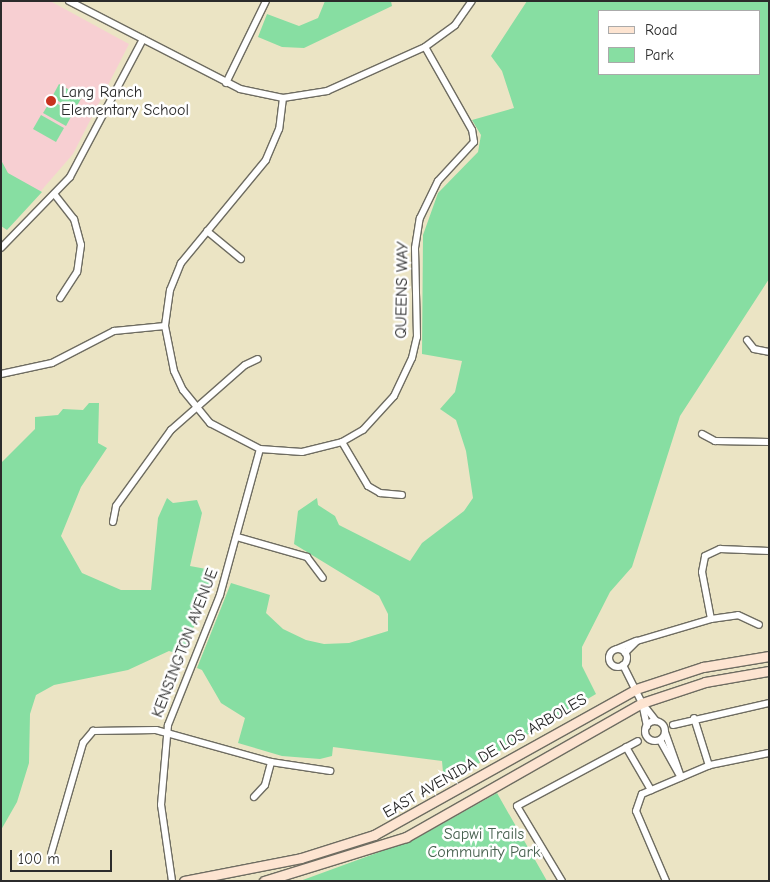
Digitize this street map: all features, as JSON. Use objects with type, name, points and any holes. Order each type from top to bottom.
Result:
[{"type":"main road","name":"EAST AVENIDA DE LOS ARBOLES","points":[[184,881],[301,858],[374,835],[636,689],[703,667],[769,656]]},
{"type":"main road","name":"EAST AVENIDA DE LOS ARBOLES","points":[[264,881],[406,837],[642,703],[705,682],[769,670]]},
{"type":"street","points":[[69,1],[226,82],[255,95],[283,98],[327,91],[425,47],[455,24],[472,1]]},
{"type":"street","points":[[226,82],[266,1]]},
{"type":"street","points":[[1,248],[55,195],[82,156],[143,39]]},
{"type":"street","name":"QUEENS WAY","points":[[283,98],[279,130],[266,160],[207,231],[175,276],[166,326],[174,371],[196,408],[226,434],[260,448],[302,452],[342,442],[379,415],[405,376],[417,338],[415,248],[420,218],[438,181],[474,142],[472,130],[425,47]]},
{"type":"street","points":[[55,195],[74,219],[81,245],[77,272],[60,298]]},
{"type":"street","points":[[207,231],[241,259]]},
{"type":"street","points":[[1,374],[52,363],[114,332],[166,326]]},
{"type":"street","points":[[747,340],[754,349],[769,352]]},
{"type":"street","points":[[113,522],[116,506],[157,447],[196,408],[245,364],[258,359]]},
{"type":"street","points":[[702,434],[715,441],[769,442]]},
{"type":"street","points":[[342,442],[368,486],[380,493],[402,495]]},
{"type":"street","name":"KENSINGTON AVENUE","points":[[172,881],[161,805],[167,732],[220,595],[260,448]]},
{"type":"street","points":[[237,536],[307,557],[323,578]]},
{"type":"street","points":[[711,619],[702,572],[705,556],[720,549],[769,550]]},
{"type":"street","points":[[623,665],[614,666],[609,659],[617,649],[637,641],[711,619],[738,615],[759,625]]},
{"type":"street","points":[[637,641],[625,653],[623,665],[642,703],[648,738],[660,740]]},
{"type":"street","points":[[617,649],[625,653]]},
{"type":"street","points":[[642,703],[656,721],[664,725],[681,777]]},
{"type":"street","points":[[673,725],[694,718],[769,703]]},
{"type":"street","points":[[694,718],[709,766]]},
{"type":"street","points":[[647,726],[656,721]]},
{"type":"street","points":[[51,854],[88,734],[125,728],[167,732],[271,762],[330,771]]},
{"type":"street","points":[[660,740],[666,732]]},
{"type":"street","points":[[660,740],[681,777]]},
{"type":"street","points":[[562,881],[517,806],[638,741]]},
{"type":"street","points":[[626,747],[651,790]]},
{"type":"street","points":[[666,881],[636,811],[637,800],[651,790],[709,766],[769,753]]},
{"type":"street","points":[[254,796],[265,786],[271,762]]},
{"type":"shaded area","name":"Lang Ranch Elementary School","points":[[1,1],[50,1],[129,44],[73,154],[7,230],[1,226]]},
{"type":"green space","points":[[325,1],[391,1],[392,6],[304,48],[282,47],[258,37],[267,14],[299,26],[318,18]]},
{"type":"green space","points":[[527,1],[768,1],[769,279],[680,416],[632,567],[610,592],[582,647],[582,666],[596,694],[444,784],[442,761],[333,747],[332,756],[320,759],[282,756],[238,743],[245,718],[221,703],[202,670],[197,668],[231,583],[270,595],[266,613],[283,629],[306,640],[324,644],[349,643],[388,631],[388,614],[379,596],[294,544],[298,511],[317,498],[318,505],[335,516],[339,525],[410,561],[422,543],[464,511],[473,498],[466,451],[456,420],[440,409],[455,392],[462,361],[422,354],[423,235],[438,193],[478,152],[481,135],[472,120],[514,108],[502,71],[491,56]]},
{"type":"green space","points":[[59,84],[82,97],[74,111],[52,97]]},
{"type":"green space","points":[[51,100],[73,113],[66,126],[43,113]]},
{"type":"green space","points":[[41,115],[64,128],[56,142],[33,129]]},
{"type":"green space","points":[[1,160],[8,173],[42,192],[7,230],[1,226]]},
{"type":"green space","points":[[89,403],[99,403],[98,443],[107,448],[81,487],[61,536],[82,573],[121,590],[151,590],[158,518],[167,498],[173,503],[197,500],[202,513],[190,566],[217,571],[182,655],[169,651],[128,670],[54,685],[36,695],[30,714],[29,763],[17,802],[1,830],[1,463],[35,429],[35,417],[58,415],[63,409],[83,410]]},
{"type":"green space","name":"Sapwi Trails Community Park","points":[[497,793],[547,881],[300,881],[415,839]]},
{"type":"place","name":"Lang Ranch Elementary School","points":[[51,101]]}]
